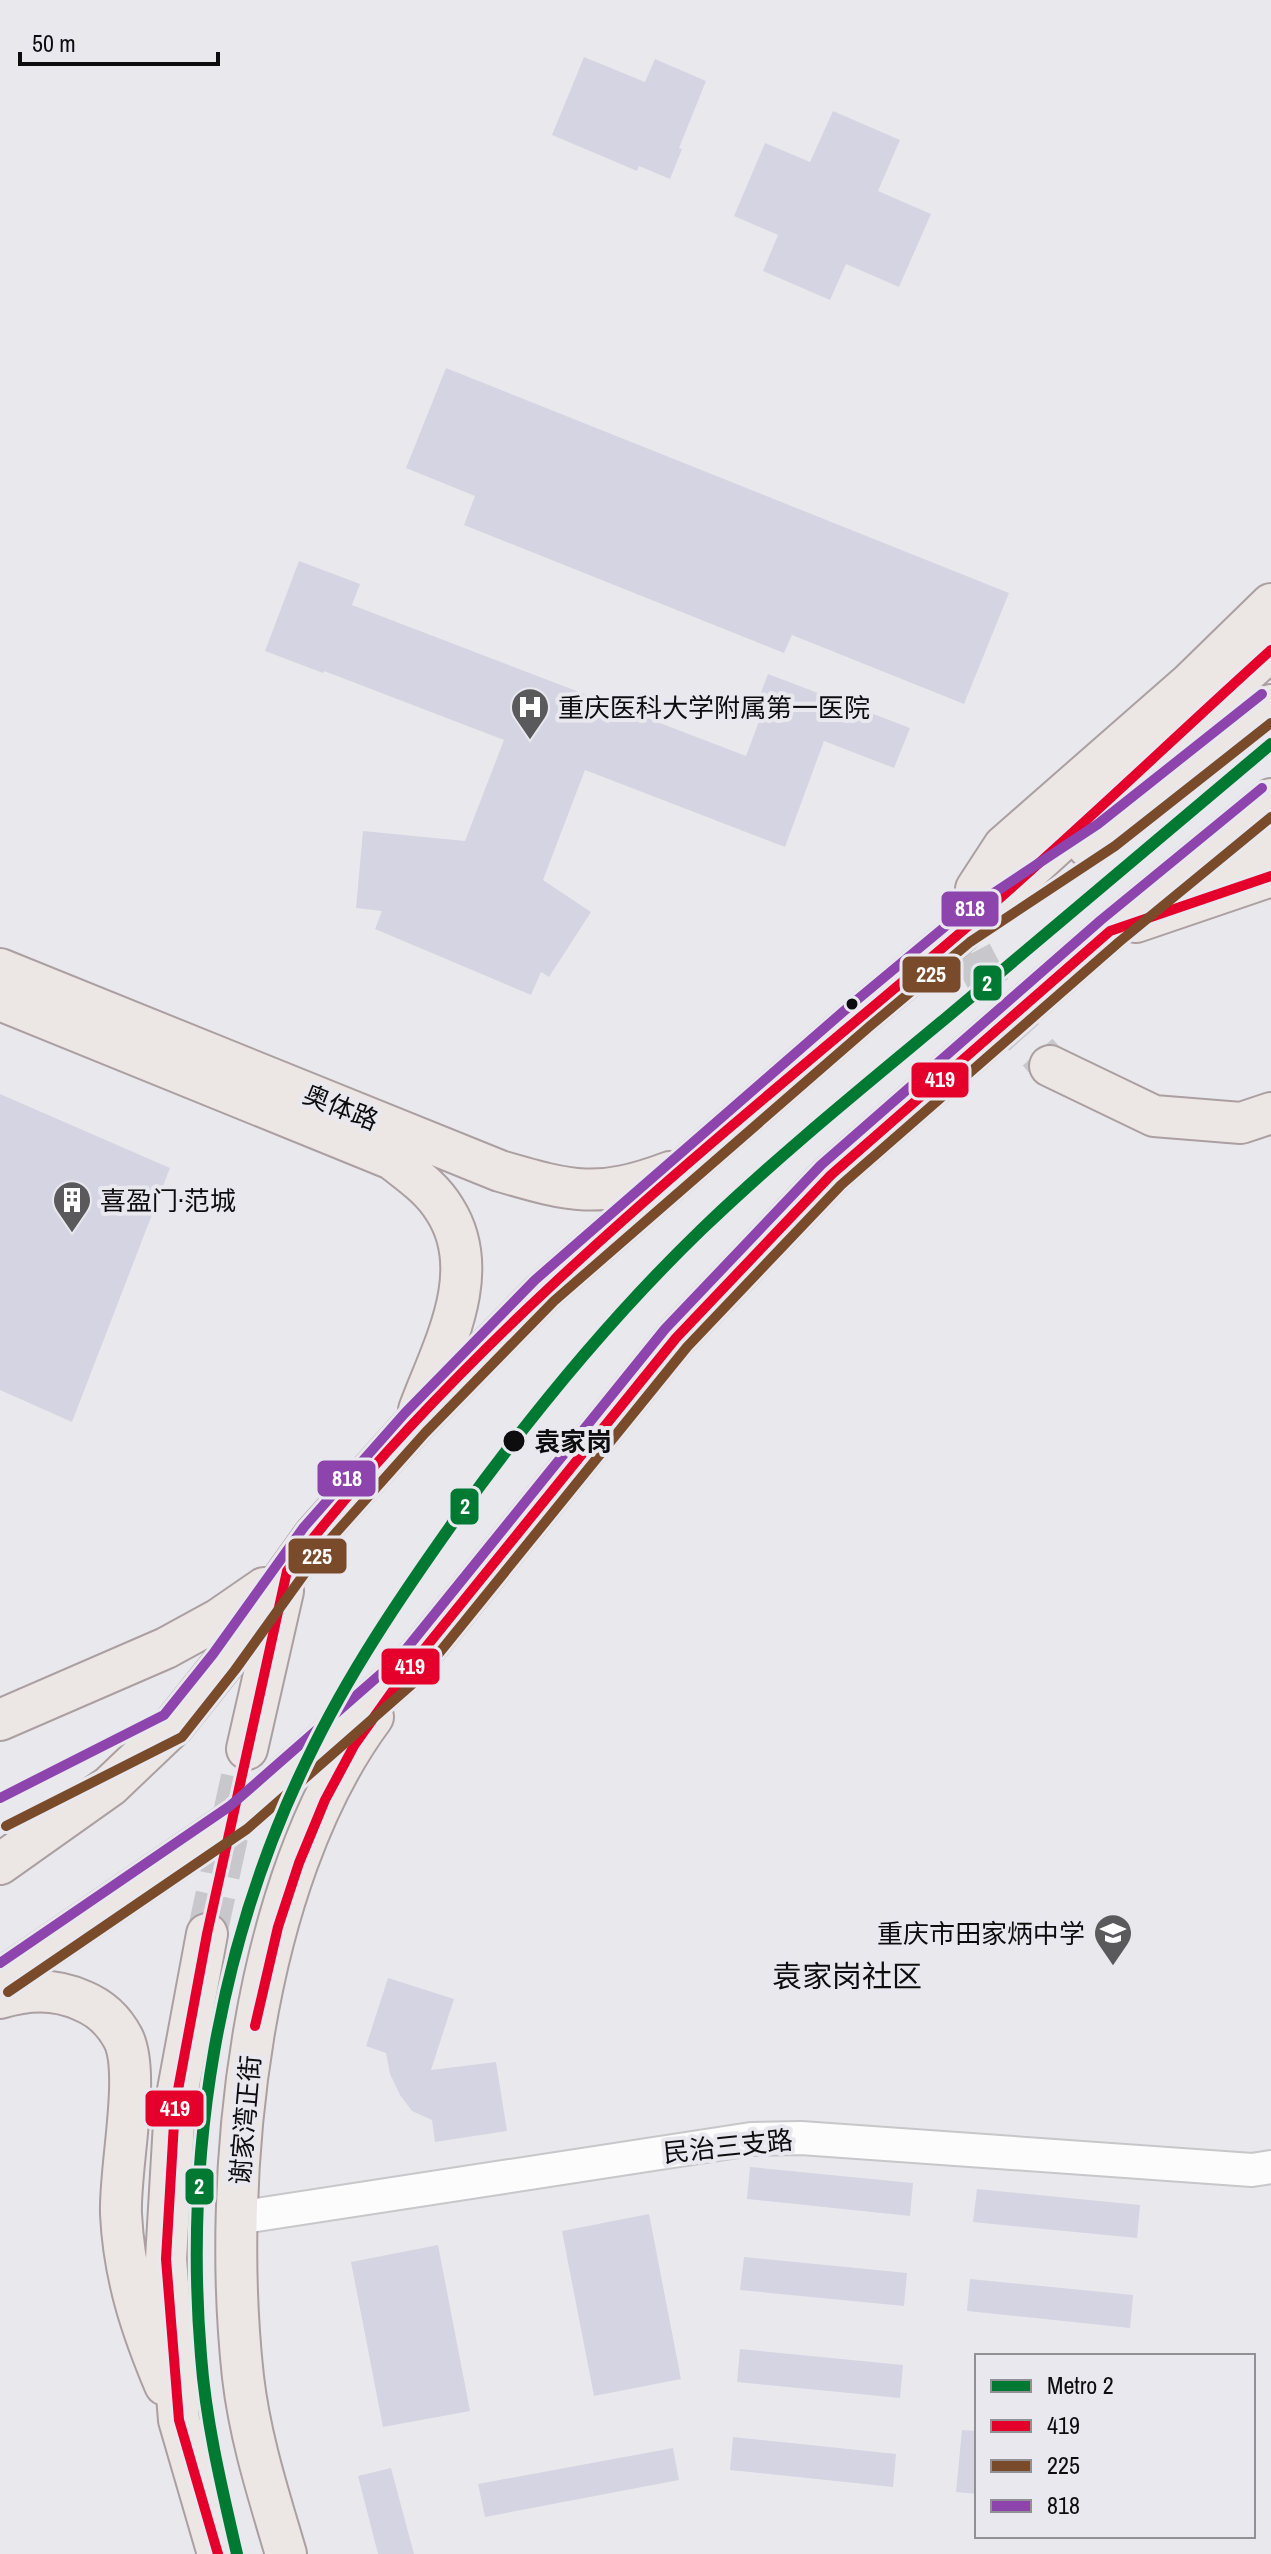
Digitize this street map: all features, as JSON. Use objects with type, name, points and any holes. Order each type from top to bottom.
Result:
[{"type":"main road","points":[[976,889],[1004,846],[1190,683],[1271,604]]},
{"type":"main road","points":[[0,1864],[110,1786],[173,1726],[224,1662],[314,1536],[415,1423],[544,1291],[962,931],[1271,650]]},
{"type":"main road","points":[[962,931],[1106,835],[1271,705]]},
{"type":"main road","points":[[218,2554],[179,2420],[140,2326],[126,2264],[121,2211],[129,2062],[124,2040],[112,2021],[93,2005],[70,1995],[45,1990],[17,1993],[3,1981],[239,1817],[409,1668],[676,1338],[831,1175],[1110,931],[1271,799]]},
{"type":"main road","points":[[1191,865],[1271,841]]},
{"type":"main road","points":[[1110,931],[1271,876]]},
{"type":"main road","name":"奥体路","points":[[0,969],[500,1171],[545,1184],[601,1191],[636,1185],[689,1165]]},
{"type":"main road","name":"奥体路","points":[[0,1000],[392,1159],[423,1183],[445,1210],[458,1237],[463,1272],[458,1304],[415,1423]]},
{"type":"main road","points":[[1050,1066],[1154,1116],[1241,1123],[1271,1113]]},
{"type":"main road","points":[[3,1718],[166,1648],[219,1619],[287,1571]]},
{"type":"main road","points":[[247,1749],[287,1571]]},
{"type":"main road","name":"谢家湾正街","points":[[286,2554],[258,2459],[243,2380],[237,2302],[237,2218],[249,2058],[263,1980],[285,1902],[312,1828],[340,1768],[409,1668]]},
{"type":"main road","points":[[179,2420],[166,2259],[175,2106],[207,1934]]},
{"type":"street","name":"民治三支路","points":[[237,2218],[751,2139],[801,2138],[1252,2170],[1271,2167]]},
{"type":"building","points":[[584,57],[645,82],[655,59],[706,81],[670,179],[639,166],[637,171],[552,135]]},
{"type":"building","points":[[833,111],[900,140],[878,191],[931,214],[899,287],[846,264],[830,300],[763,271],[778,235],[734,216],[765,143],[810,162]]},
{"type":"building","points":[[446,368],[1009,593],[964,704],[792,635],[784,653],[464,525],[475,496],[406,468]]},
{"type":"building","points":[[299,561],[360,584],[352,605],[746,756],[761,716],[753,713],[768,674],[910,728],[894,768],[824,741],[785,847],[585,770],[543,880],[591,912],[549,977],[541,972],[531,995],[375,929],[382,911],[356,908],[363,831],[465,841],[504,740],[265,651]]},
{"type":"building","name":"喜盈门·范城","points":[[0,1094],[170,1168],[72,1422],[0,1390]]},
{"type":"building","points":[[388,1978],[454,1999],[431,2070],[496,2062],[507,2131],[435,2142],[432,2120],[412,2111],[400,2095],[390,2074],[386,2053],[366,2046]]},
{"type":"building","points":[[750,2167],[913,2183],[910,2216],[747,2199]]},
{"type":"building","points":[[977,2189],[1140,2205],[1137,2238],[973,2222]]},
{"type":"building","points":[[649,2214],[681,2379],[594,2396],[562,2231]]},
{"type":"building","points":[[438,2245],[470,2411],[383,2427],[351,2262]]},
{"type":"building","points":[[744,2257],[907,2273],[904,2306],[740,2290]]},
{"type":"building","points":[[970,2279],[1133,2295],[1130,2328],[967,2311]]},
{"type":"building","points":[[740,2349],[903,2365],[900,2398],[737,2382]]},
{"type":"building","points":[[962,2430],[975,2431],[975,2494],[956,2492]]},
{"type":"building","points":[[733,2437],[896,2454],[893,2487],[730,2470]]},
{"type":"building","points":[[673,2448],[679,2480],[485,2517],[478,2484]]},
{"type":"building","points":[[391,2468],[414,2554],[378,2554],[358,2476]]},
{"type":"tunnel","points":[[976,893],[972,953],[1005,1016],[1050,1066]]},
{"type":"tunnel","points":[[207,1934],[247,1749]]},
{"type":"metro line","name":"2","points":[[237,2554],[211,2431],[201,2356],[197,2279],[198,2203],[204,2126],[214,2050],[230,1975],[251,1901],[277,1828],[340,1696],[395,1607],[483,1482],[572,1369],[667,1264],[791,1148],[1271,744]]},
{"type":"transit line","name":"419","points":[[218,2554],[179,2420],[166,2259],[175,2106],[207,1934],[287,1571],[361,1481],[439,1396],[521,1314],[694,1158],[1000,899],[1271,650]]},
{"type":"transit line","name":"818","points":[[0,1798],[164,1715],[213,1654],[304,1527],[405,1413],[535,1280],[953,920],[1098,824],[1262,694]]},
{"type":"transit line","name":"225","points":[[6,1826],[182,1737],[235,1670],[325,1545],[425,1433],[554,1301],[970,942],[1115,846],[1271,723]]},
{"type":"transit line","name":"818","points":[[0,1963],[230,1806],[399,1658],[665,1329],[821,1165],[1101,920],[1262,788]]},
{"type":"transit line","name":"225","points":[[8,1992],[247,1829],[418,1679],[687,1347],[841,1185],[1119,942],[1271,817]]},
{"type":"transit line","name":"419","points":[[255,2026],[278,1927],[299,1863],[325,1800],[355,1744],[409,1668],[676,1338],[831,1175],[1110,931],[1271,876]]},
{"type":"place","name":"重庆医科大学附属第一医院","points":[[530,741]]},
{"type":"place","name":"喜盈门·范城","points":[[72,1234]]},
{"type":"place","name":"袁家岗","points":[[514,1441]]},
{"type":"place","name":"重庆市田家炳中学","points":[[1113,1967]]},
{"type":"district","name":"袁家岗社区","points":[[847,1976]]}]
